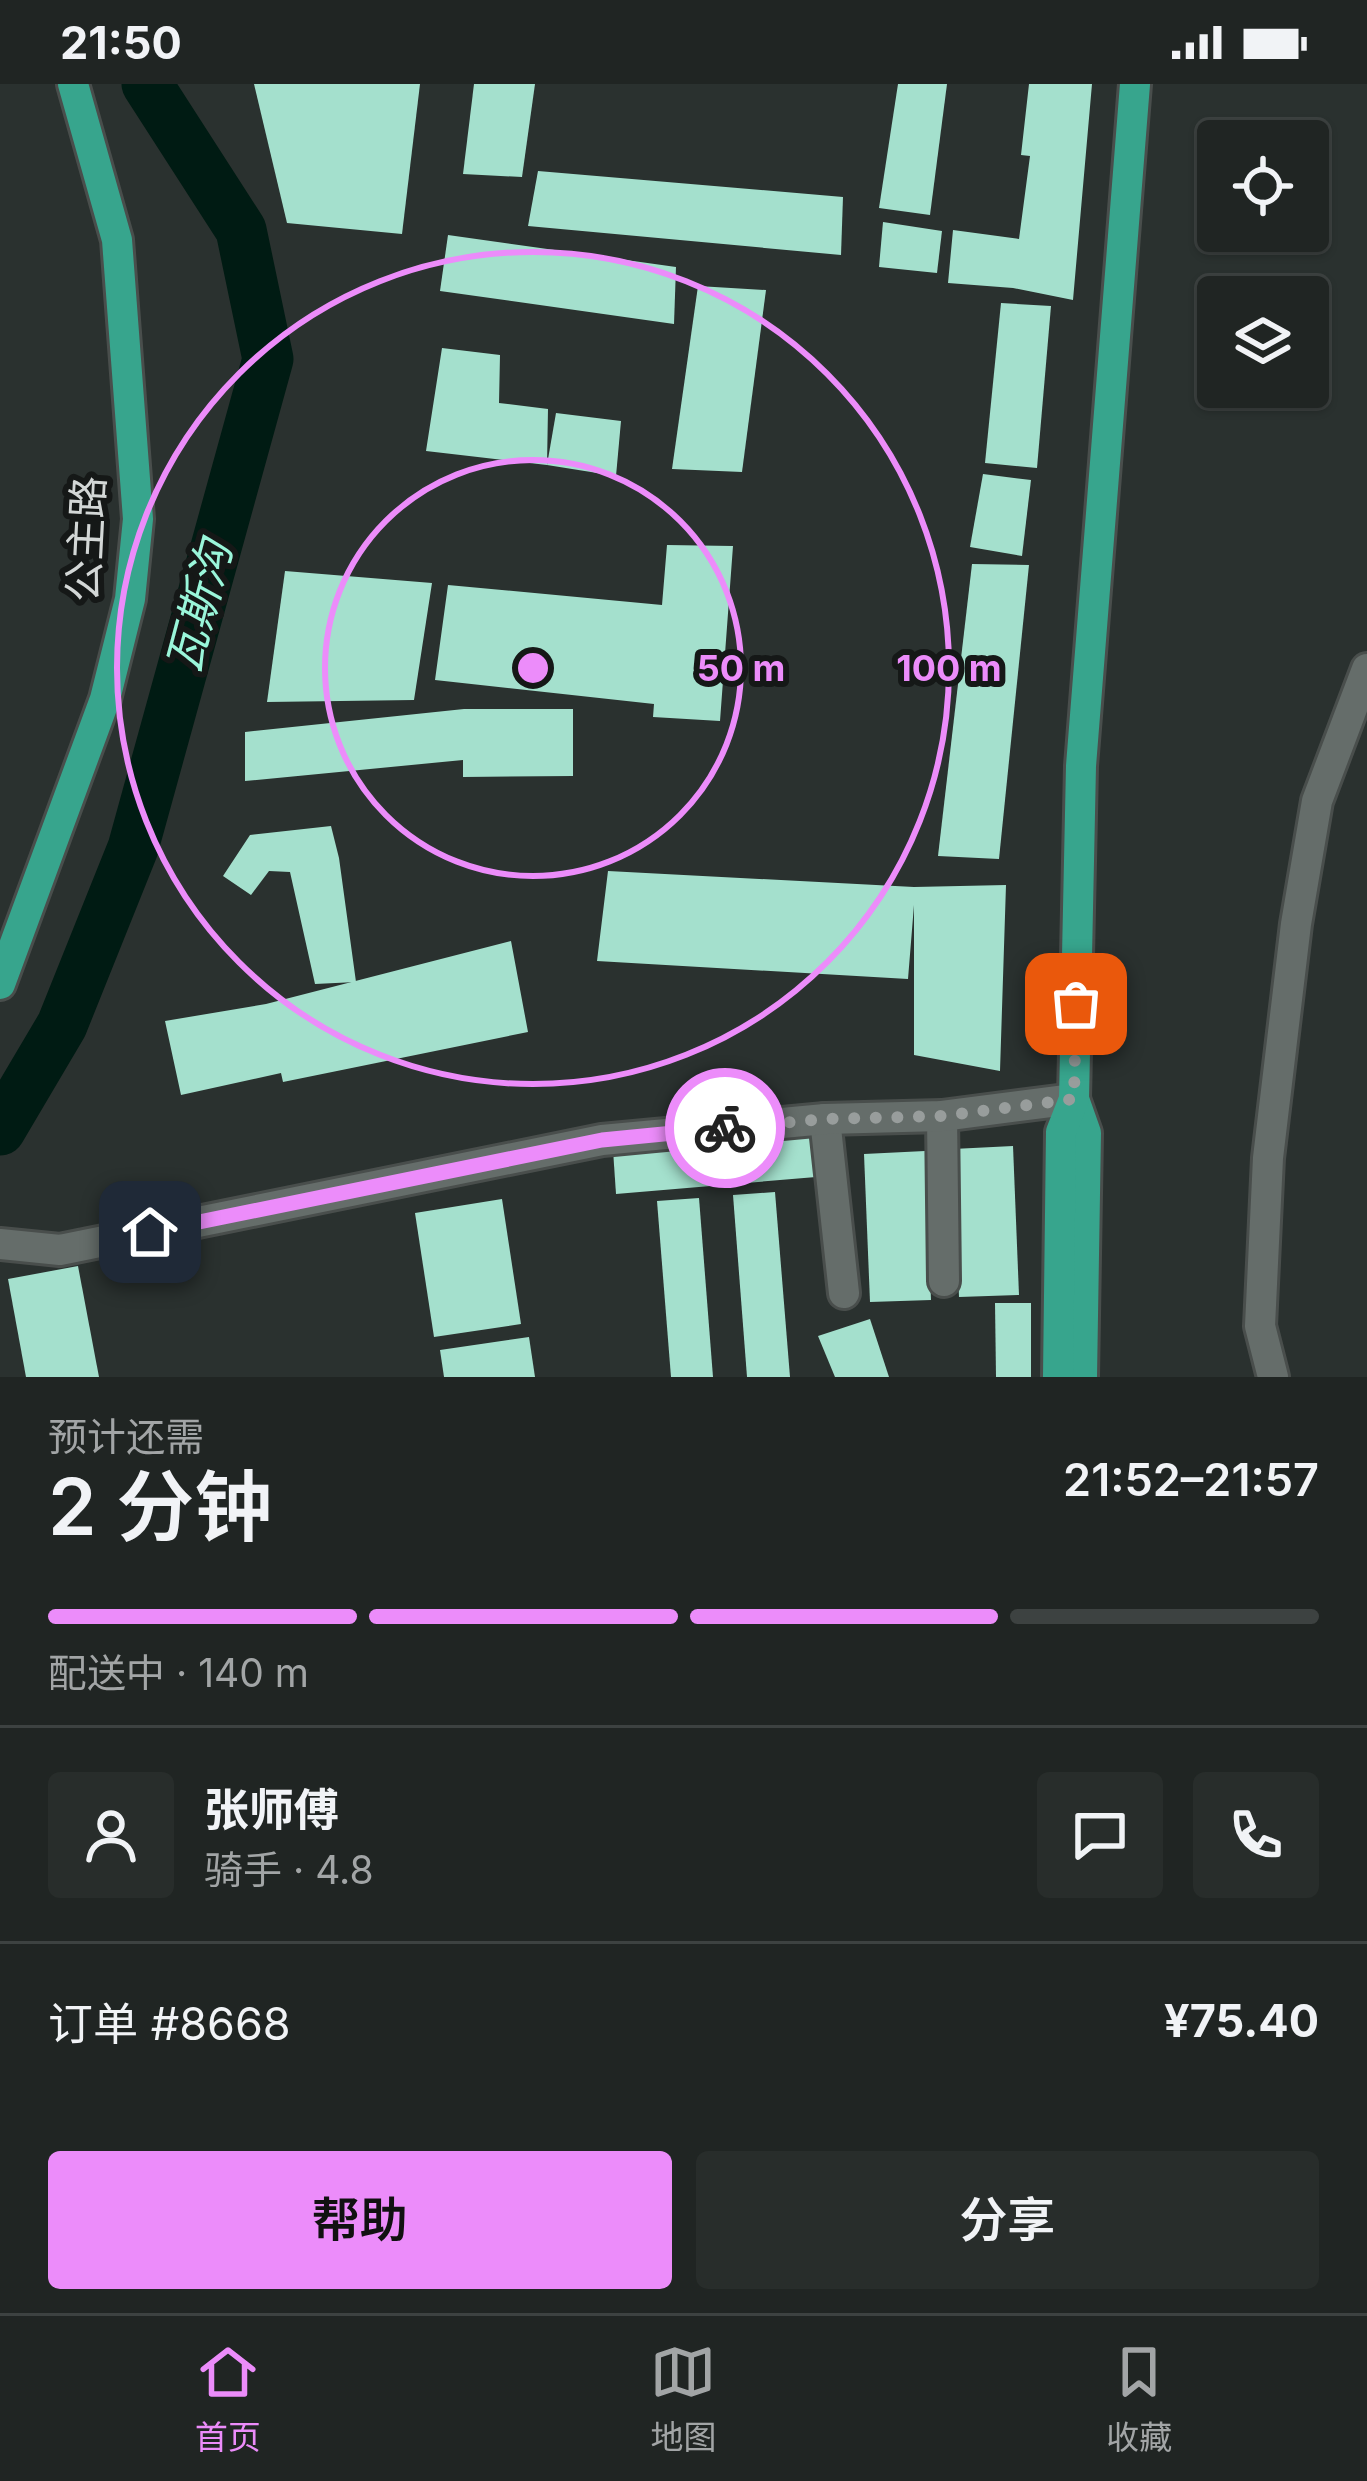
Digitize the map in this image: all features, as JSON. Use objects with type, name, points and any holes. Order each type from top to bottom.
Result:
[{"type":"main road","name":"公主路","points":[[0,984],[105,699],[130,599],[138,519],[117,240],[73,84]]},
{"type":"main road","points":[[1058,1377],[1061,1132],[1074,1099],[1081,766],[1135,84]]},
{"type":"main road","points":[[1074,1099],[1086,1133],[1082,1377]]},
{"type":"street","points":[[1274,1377],[1261,1326],[1268,1158],[1296,924],[1317,801],[1367,669]]},
{"type":"street","points":[[0,1244],[60,1250],[602,1140],[825,1119],[942,1116],[1074,1099]]},
{"type":"street","points":[[942,1116],[944,1281]]},
{"type":"street","points":[[825,1119],[844,1293]]},
{"type":"building","points":[[254,84],[420,84],[402,234],[287,223]]},
{"type":"building","points":[[474,84],[535,84],[522,177],[463,174]]},
{"type":"building","points":[[898,84],[947,84],[930,215],[879,208]]},
{"type":"building","points":[[1029,84],[1092,84],[1073,300],[1013,288],[948,283],[953,230],[1019,239],[1030,156],[1021,155]]},
{"type":"building","points":[[538,171],[843,197],[841,255],[528,226]]},
{"type":"building","points":[[883,222],[942,231],[937,273],[879,267]]},
{"type":"building","points":[[448,235],[676,267],[674,324],[440,291]]},
{"type":"building","points":[[698,286],[766,290],[742,472],[672,469]]},
{"type":"building","points":[[1001,303],[1051,306],[1037,468],[985,463]]},
{"type":"building","points":[[442,348],[500,355],[499,403],[548,409],[547,465],[426,451]]},
{"type":"building","points":[[556,413],[621,421],[616,476],[547,465]]},
{"type":"building","points":[[983,474],[1031,480],[1022,556],[970,547]]},
{"type":"building","points":[[667,545],[733,546],[720,721],[653,717],[654,704],[435,680],[448,585],[662,605]]},
{"type":"building","points":[[972,564],[1029,565],[999,859],[938,856]]},
{"type":"building","points":[[285,571],[432,583],[414,700],[267,702]]},
{"type":"building","points":[[464,709],[573,709],[573,776],[463,777],[463,760],[245,781],[245,732]]},
{"type":"building","points":[[331,826],[356,982],[315,984],[290,872],[269,871],[251,895],[223,876],[250,835]]},
{"type":"building","points":[[608,871],[914,887],[1006,885],[1000,1071],[914,1055],[914,905],[908,979],[597,961]]},
{"type":"building","points":[[511,941],[528,1032],[283,1082],[281,1073],[181,1095],[165,1021],[266,1004]]},
{"type":"building","points":[[812,1133],[816,1177],[616,1194],[613,1150]]},
{"type":"building","points":[[1013,1146],[1019,1295],[959,1297],[953,1149]]},
{"type":"building","points":[[925,1151],[931,1300],[870,1302],[864,1154]]},
{"type":"building","points":[[775,1192],[790,1377],[747,1377],[733,1195]]},
{"type":"building","points":[[699,1198],[713,1377],[671,1377],[657,1201]]},
{"type":"building","points":[[502,1199],[521,1324],[434,1337],[415,1213]]},
{"type":"building","points":[[78,1266],[99,1377],[26,1377],[8,1279]]},
{"type":"building","points":[[995,1303],[1031,1303],[1031,1377],[996,1377]]},
{"type":"building","points":[[870,1319],[889,1377],[835,1377],[818,1336]]},
{"type":"building","points":[[529,1337],[535,1377],[444,1377],[440,1350]]},
{"type":"waterway","name":"瓦斯沟","points":[[0,1130],[62,1025],[133,848],[268,359],[241,230],[147,84]]},
{"type":"way so far","points":[[725,1128],[942,1116],[1074,1099],[1076,1004]]},
{"type":"route","points":[[150,1232],[602,1140],[725,1128]]}]
